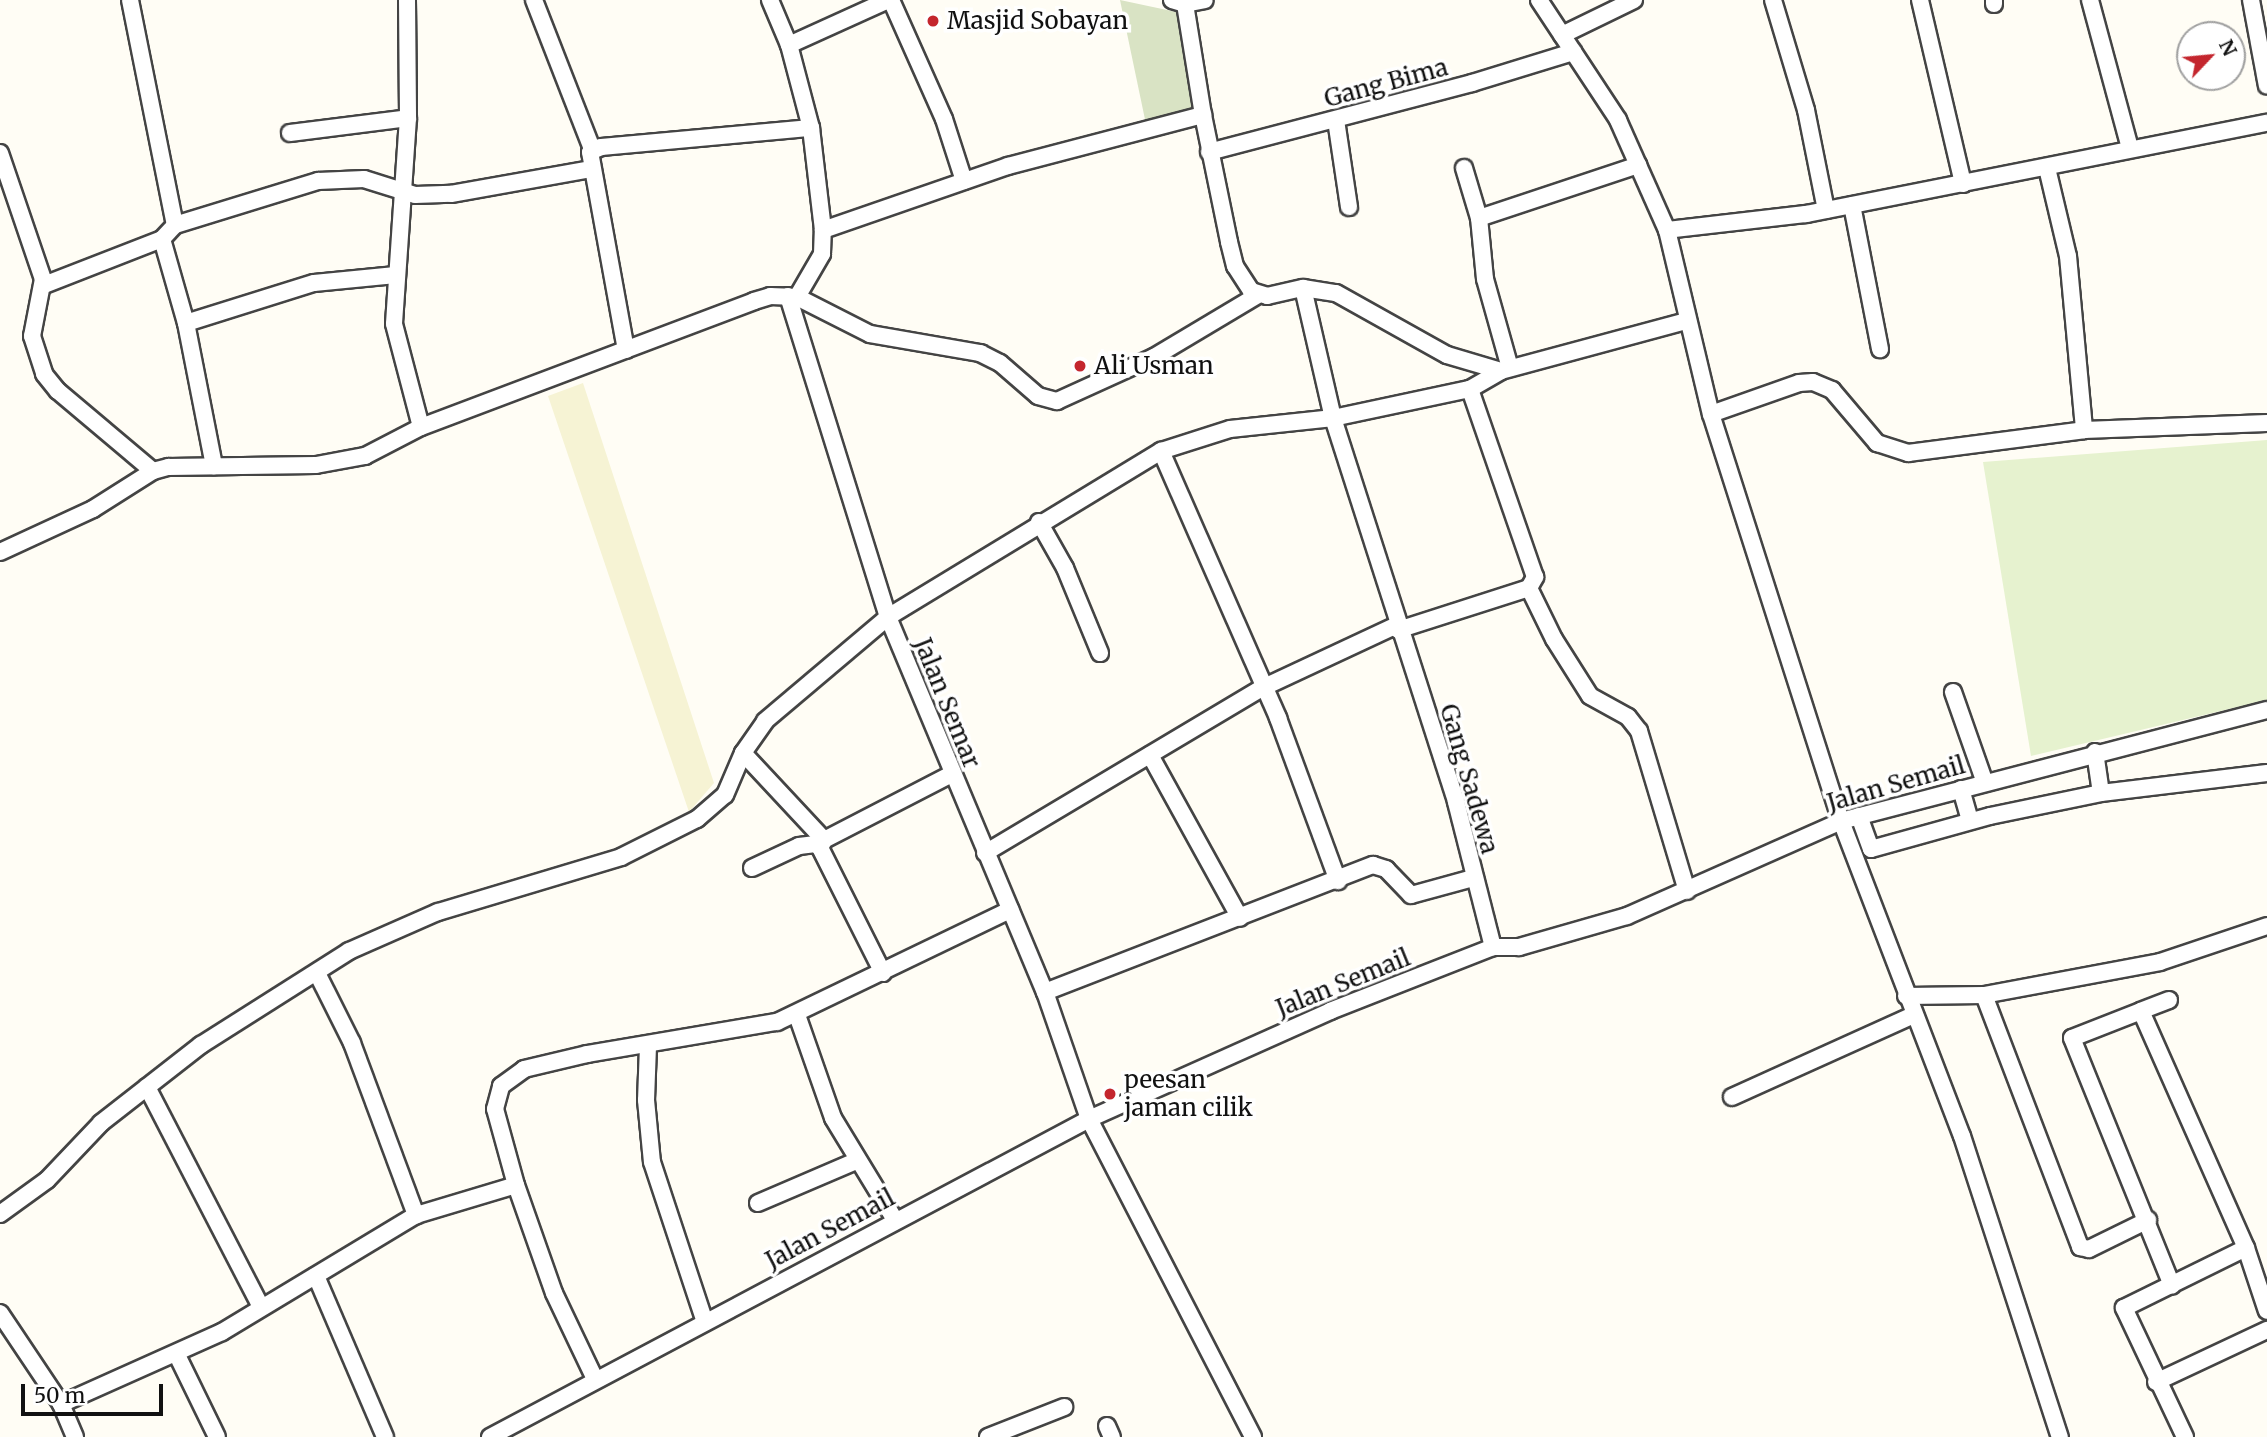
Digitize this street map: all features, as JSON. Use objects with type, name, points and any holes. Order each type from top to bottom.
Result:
[{"type":"street","points":[[130,0],[175,225]]},
{"type":"street","points":[[407,0],[408,118],[394,324],[421,427]]},
{"type":"street","points":[[534,0],[592,149],[589,156],[626,350]]},
{"type":"street","points":[[770,0],[789,45],[811,128],[823,230],[821,254],[792,296]]},
{"type":"street","points":[[789,45],[889,0],[939,106],[964,181]]},
{"type":"street","points":[[1205,0],[1179,2],[1235,266],[1244,284],[1258,295]]},
{"type":"street","points":[[1539,0],[1618,120],[1667,230],[1686,321],[1712,414],[1841,821],[1877,907],[1906,996],[1962,1136],[2060,1437]]},
{"type":"street","points":[[1562,35],[1634,0]]},
{"type":"street","points":[[1773,0],[1806,110],[1826,210]]},
{"type":"street","points":[[1920,0],[1963,184]]},
{"type":"street","points":[[2090,0],[2130,148]]},
{"type":"street","points":[[2251,0],[2267,86]]},
{"type":"street","name":"Gang Bima","points":[[1209,152],[1335,120],[1573,52]]},
{"type":"street","points":[[823,230],[964,181],[1203,115]]},
{"type":"street","points":[[289,133],[408,118]]},
{"type":"street","points":[[1335,120],[1349,206]]},
{"type":"street","points":[[1667,230],[1826,210],[2267,123]]},
{"type":"street","points":[[592,149],[811,128]]},
{"type":"street","points":[[0,153],[44,285],[32,336],[44,374],[58,391],[153,471]]},
{"type":"street","points":[[1479,218],[1638,166]]},
{"type":"street","points":[[1464,168],[1479,218],[1485,279],[1502,372]]},
{"type":"street","points":[[2047,168],[2068,256],[2084,430]]},
{"type":"street","points":[[44,285],[162,239],[175,225],[338,178],[404,190],[415,195],[451,194],[592,169]]},
{"type":"street","points":[[1852,205],[1880,349]]},
{"type":"street","points":[[162,239],[187,323],[214,466]]},
{"type":"street","points":[[187,323],[314,283],[345,276],[396,275]]},
{"type":"street","points":[[0,552],[93,509],[153,471],[214,466],[316,465],[365,456],[421,427],[754,301],[792,296],[870,334],[980,353],[1000,363],[1038,396],[1057,401],[1153,356],[1258,295],[1303,288],[1336,293],[1457,359],[1502,372]]},
{"type":"street","name":"Gang Sadewa","points":[[1303,288],[1332,418],[1457,802],[1473,878],[1493,947]]},
{"type":"street","name":"Jalan Semar","points":[[792,296],[888,617],[1045,992],[1089,1119],[1253,1437]]},
{"type":"street","points":[[0,1214],[47,1180],[101,1123],[147,1087],[258,1005],[317,973],[349,951],[438,912],[621,857],[697,819],[725,795],[743,753],[765,722],[888,617],[1039,522],[1161,452],[1230,429],[1332,418],[1475,388],[1502,372],[1686,321]]},
{"type":"street","points":[[1712,414],[1800,383],[1813,383],[1832,390],[1863,430],[1892,451],[1937,452],[2084,430],[2267,423]]},
{"type":"street","points":[[985,853],[1264,687],[1398,627],[1530,588],[1535,577],[1531,556],[1475,388]]},
{"type":"street","points":[[1161,452],[1264,687],[1338,881]]},
{"type":"street","points":[[1039,522],[1065,568],[1100,653]]},
{"type":"street","points":[[1530,588],[1554,639],[1590,696],[1628,717],[1639,730],[1686,891]]},
{"type":"street","points":[[1953,692],[1985,783]]},
{"type":"street","name":"Jalan Semail","points":[[490,1437],[1089,1119],[1331,1011],[1493,947],[1518,947],[1615,919],[1686,891],[1841,821],[2095,752],[2267,710]]},
{"type":"street","points":[[2095,752],[2101,793]]},
{"type":"street","points":[[743,753],[823,842]]},
{"type":"street","points":[[1150,755],[1240,918]]},
{"type":"street","points":[[1859,816],[1871,849],[1970,821],[2101,793],[2267,773]]},
{"type":"street","points":[[752,868],[799,846],[823,842],[952,774]]},
{"type":"street","points":[[1961,789],[1970,821]]},
{"type":"street","points":[[823,842],[820,851],[883,973]]},
{"type":"street","points":[[1045,992],[1338,881],[1373,865],[1386,869],[1411,895],[1473,878]]},
{"type":"street","points":[[595,1379],[554,1293],[516,1185],[495,1109],[501,1086],[524,1069],[797,1015],[1010,910]]},
{"type":"street","points":[[1906,996],[1984,995],[2160,962],[2267,926]]},
{"type":"street","points":[[317,973],[352,1043],[416,1215]]},
{"type":"street","points":[[1984,995],[2080,1247],[2089,1249],[2148,1220]]},
{"type":"street","points":[[2169,1000],[2079,1032],[2072,1038],[2148,1220],[2172,1286]]},
{"type":"street","points":[[2141,1011],[2246,1248],[2267,1311]]},
{"type":"street","points":[[797,1015],[833,1118],[856,1161],[895,1220]]},
{"type":"street","points":[[1732,1097],[1914,1015]]},
{"type":"street","points":[[648,1046],[646,1100],[652,1162],[705,1322]]},
{"type":"street","points":[[147,1087],[261,1307]]},
{"type":"street","points":[[758,1203],[856,1161]]},
{"type":"street","points":[[61,1404],[177,1354],[316,1276],[416,1215],[516,1185]]},
{"type":"street","points":[[2185,1437],[2156,1382],[2124,1308],[2246,1248]]},
{"type":"street","points":[[316,1276],[385,1437]]},
{"type":"street","points":[[0,1313],[61,1404],[75,1437]]},
{"type":"street","points":[[2156,1382],[2267,1330]]},
{"type":"street","points":[[177,1354],[217,1437]]},
{"type":"street","points":[[993,1436],[1064,1407]]},
{"type":"shaded area","points":[[583,383],[714,783],[689,812],[548,396]]},
{"type":"green space","points":[[1120,0],[1181,13],[1198,112],[1147,129]]},
{"type":"green space","points":[[2267,440],[2267,700],[2031,756],[1983,462]]},
{"type":"place","name":"Masjid Sobayan","points":[[933,21]]},
{"type":"place","name":"Ali Usman","points":[[1080,366]]},
{"type":"place","name":"peesan jaman cilik","points":[[1110,1094]]}]
